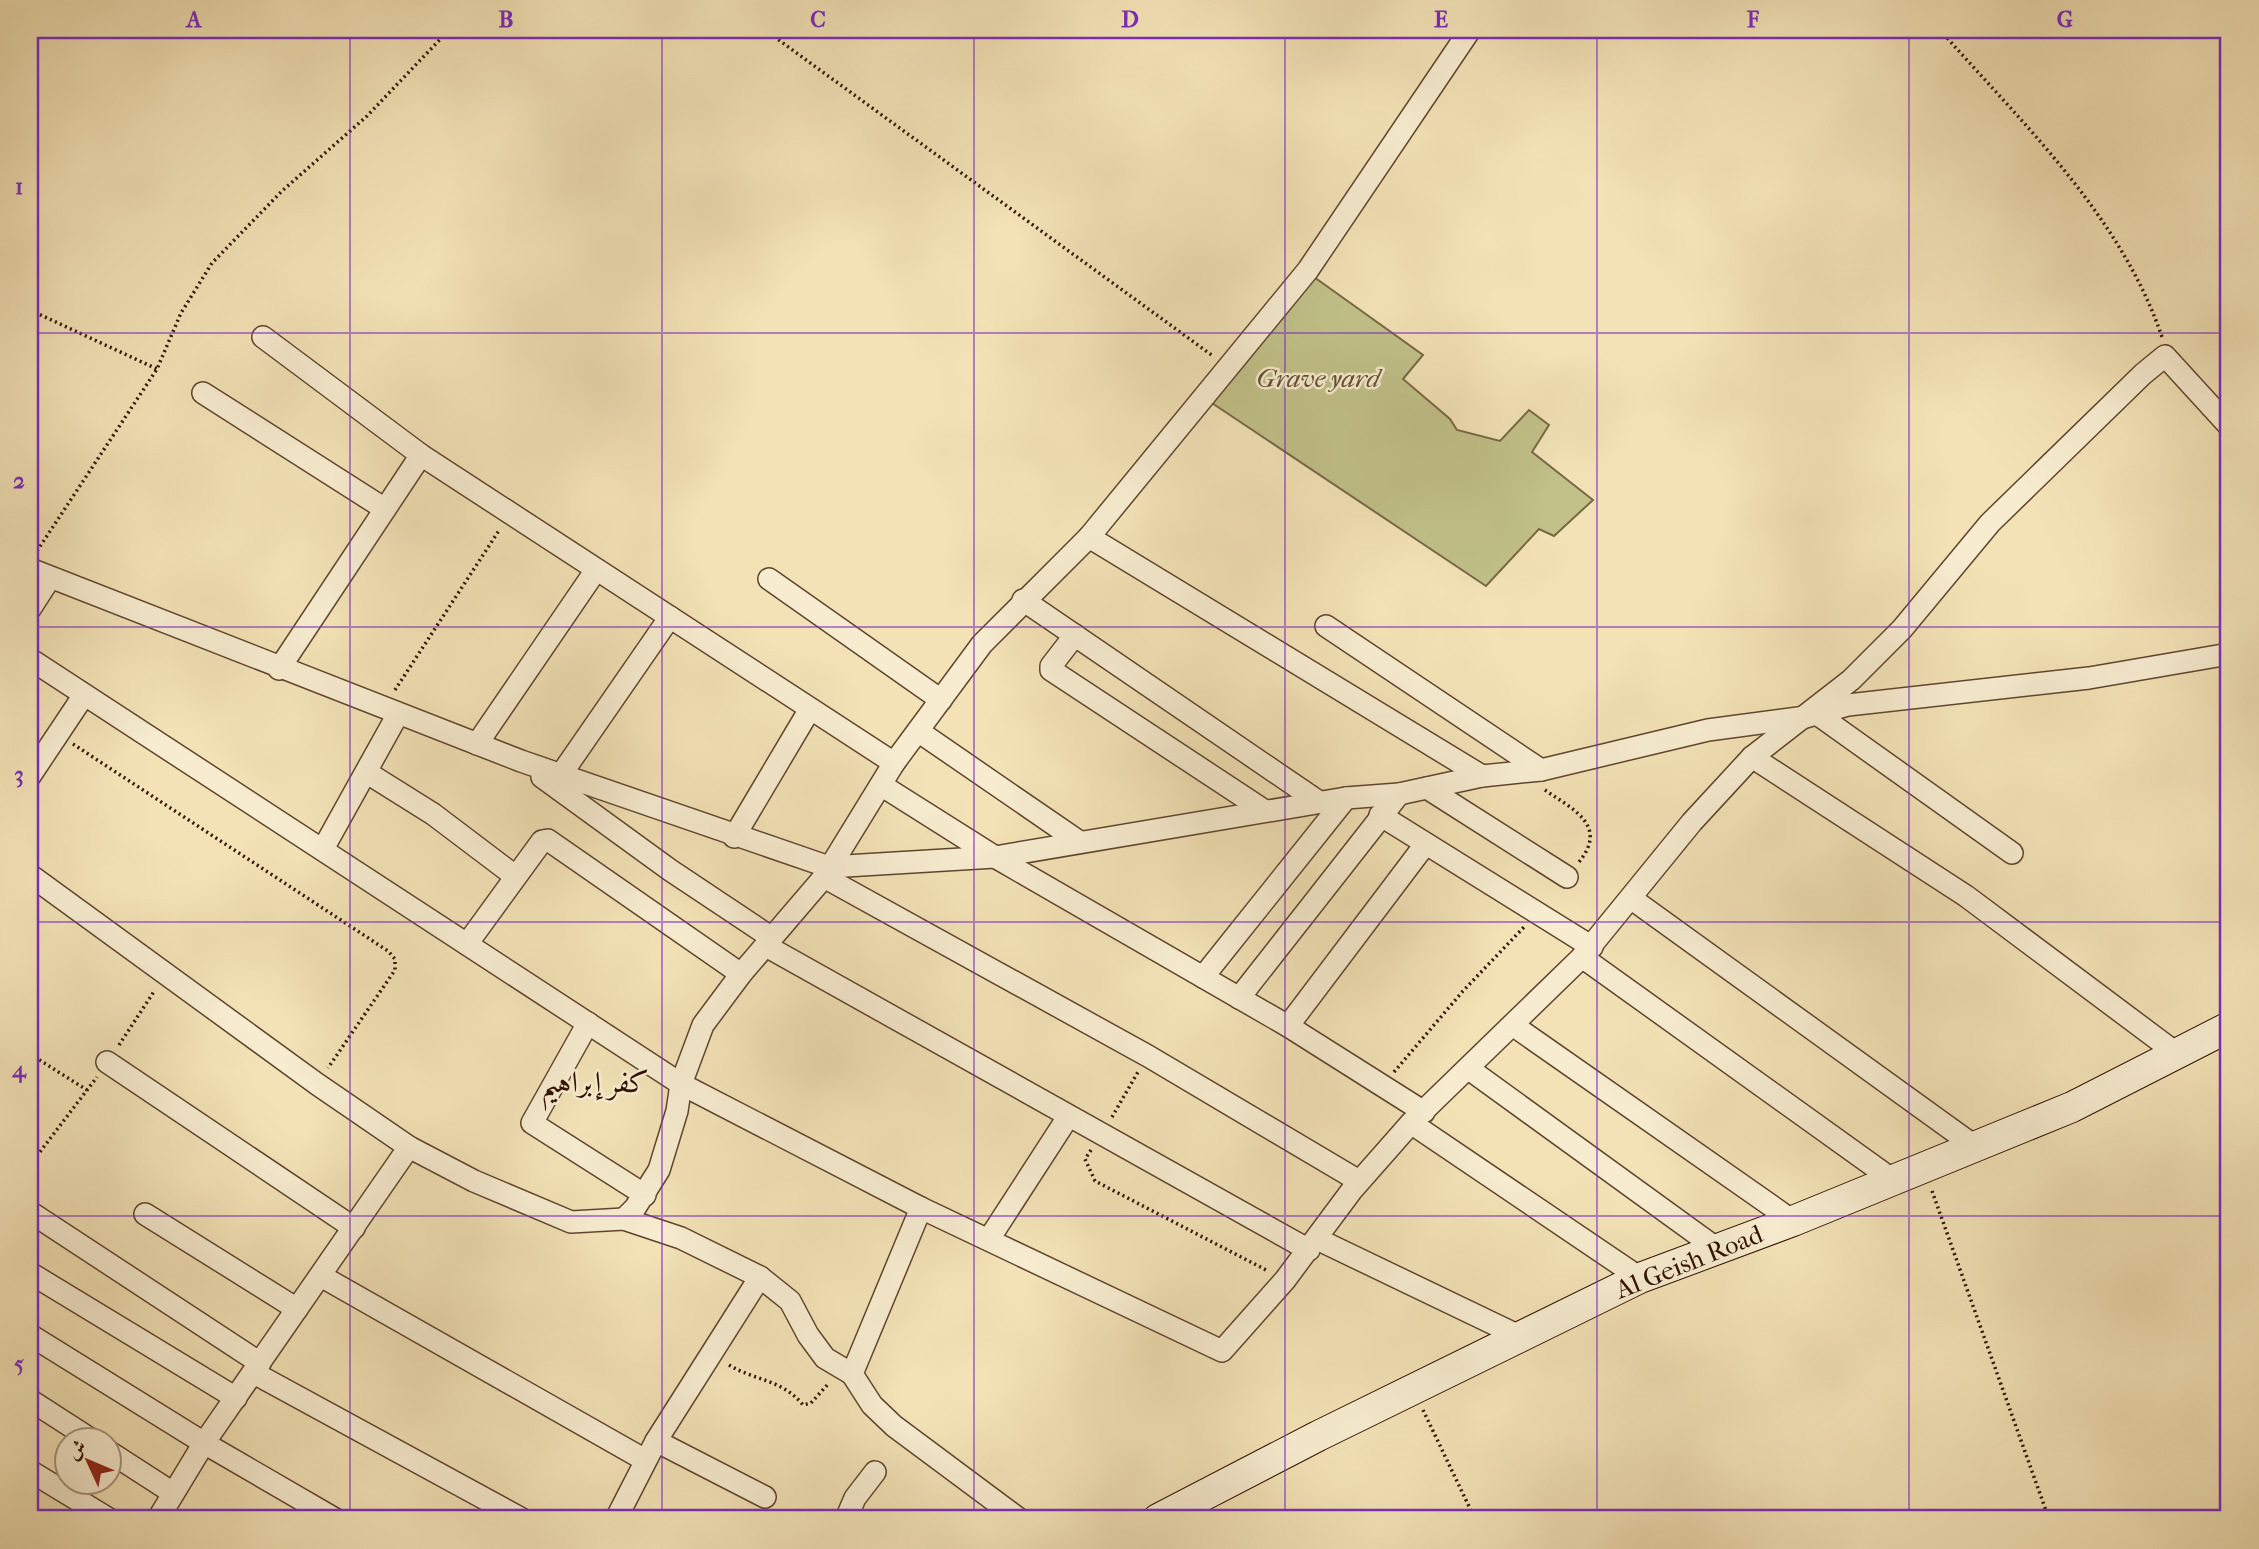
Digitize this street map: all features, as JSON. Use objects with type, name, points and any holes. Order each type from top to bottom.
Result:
[{"type":"main road","name":"Al Geish Road","points":[[1158,1519],[1519,1336],[1640,1278],[1793,1221],[1973,1145],[2072,1107],[2229,1027]]},
{"type":"street","points":[[624,1219],[645,1195],[659,1170],[681,1084],[703,1025],[741,974],[826,872],[894,763],[982,644],[1023,600],[1089,537],[1308,270],[1470,30]]},
{"type":"street","points":[[263,337],[421,455],[894,763]]},
{"type":"street","points":[[30,659],[681,1084],[922,1208],[1222,1351],[1313,1244],[1359,1181],[1417,1118],[1587,952],[1692,822],[1752,757],[1812,715],[1851,680],[1902,629],[1990,523],[2089,424],[2165,356],[2229,426]]},
{"type":"street","points":[[202,393],[385,509]]},
{"type":"street","points":[[279,669],[421,455]]},
{"type":"street","points":[[1089,537],[1482,776]]},
{"type":"street","points":[[30,569],[390,712],[560,776],[734,836],[826,872],[1148,1056],[1359,1181]]},
{"type":"street","points":[[477,744],[596,570]]},
{"type":"street","points":[[30,610],[50,578]]},
{"type":"street","points":[[769,579],[941,700]]},
{"type":"street","points":[[1023,600],[1319,802]]},
{"type":"street","points":[[560,776],[670,617]]},
{"type":"street","points":[[1326,626],[1541,769]]},
{"type":"street","points":[[1075,635],[1051,666],[1051,670],[1265,811]]},
{"type":"street","points":[[826,872],[995,857],[1346,797],[1399,794],[1482,776],[1541,769],[1708,730],[1812,715],[1848,705],[2089,678],[2229,654]]},
{"type":"street","points":[[30,776],[84,695]]},
{"type":"street","points":[[734,836],[810,709]]},
{"type":"street","points":[[323,849],[366,772],[390,712]]},
{"type":"street","points":[[1812,715],[2012,853]]},
{"type":"street","points":[[918,731],[1078,841]]},
{"type":"street","points":[[1752,757],[1966,896],[2176,1053]]},
{"type":"street","points":[[521,761],[769,942],[1068,1117],[1313,1244],[1519,1336]]},
{"type":"street","points":[[366,772],[433,814],[515,876]]},
{"type":"street","points":[[881,785],[995,857],[1288,1026],[1381,1086],[1417,1118],[1640,1278]]},
{"type":"street","points":[[1427,788],[1567,877]]},
{"type":"street","points":[[1239,998],[1399,794]]},
{"type":"street","points":[[1203,977],[1346,797]]},
{"type":"street","points":[[1380,815],[1424,846],[1537,914],[1893,1180]]},
{"type":"street","points":[[467,944],[542,841],[548,840],[741,974]]},
{"type":"street","points":[[1288,1026],[1424,846]]},
{"type":"street","points":[[30,875],[317,1084],[409,1147],[474,1181],[571,1222],[624,1219],[681,1238],[760,1277],[790,1301],[825,1358],[846,1370],[872,1405],[894,1426],[1019,1519]]},
{"type":"street","points":[[1632,899],[1973,1145]]},
{"type":"street","points":[[588,1023],[532,1123],[645,1195]]},
{"type":"street","points":[[1514,1026],[1793,1221]]},
{"type":"street","points":[[107,1062],[354,1228]]},
{"type":"street","points":[[1469,1069],[1716,1248]]},
{"type":"street","points":[[989,1238],[1068,1117]]},
{"type":"street","points":[[160,1518],[204,1443],[409,1147]]},
{"type":"street","points":[[846,1370],[874,1316],[922,1208]]},
{"type":"street","points":[[30,1212],[257,1368],[522,1519]]},
{"type":"street","points":[[145,1214],[297,1309]]},
{"type":"street","points":[[30,1273],[236,1398]]},
{"type":"street","points":[[321,1276],[650,1451],[765,1497]]},
{"type":"street","points":[[616,1519],[650,1451],[760,1277]]},
{"type":"street","points":[[30,1335],[204,1443],[335,1519]]},
{"type":"street","points":[[30,1400],[70,1426]]},
{"type":"street","points":[[122,1460],[173,1493]]},
{"type":"street","points":[[30,1471],[109,1519]]},
{"type":"street","points":[[846,1519],[855,1498],[875,1472]]},
{"type":"path","points":[[30,562],[157,369],[181,313],[212,263],[282,191],[367,116],[449,30]]},
{"type":"path","points":[[765,30],[1229,368]]},
{"type":"path","points":[[1940,30],[2095,208],[2139,277],[2162,335],[2165,356]]},
{"type":"path","points":[[30,310],[157,369]]},
{"type":"path","points":[[390,712],[511,513]]},
{"type":"path","points":[[57,733],[388,951],[395,959],[395,970],[317,1084]]},
{"type":"path","points":[[1518,771],[1581,815],[1589,825],[1591,840],[1586,853],[1567,877]]},
{"type":"path","points":[[1381,1086],[1463,991],[1537,914]]},
{"type":"path","points":[[30,1054],[87,1091]]},
{"type":"path","points":[[1923,1166],[2049,1519]]},
{"type":"path","points":[[712,1355],[746,1376],[769,1378],[803,1405],[819,1395],[846,1370]]},
{"type":"path","points":[[1413,1389],[1475,1519]]},
{"type":"green space","name":"Grave yard","points":[[1300,267],[1423,355],[1403,379],[1450,419],[1457,430],[1500,441],[1529,410],[1549,425],[1532,452],[1593,500],[1554,536],[1539,529],[1486,586],[1200,395]]},
{"type":"district","name":"كفر إبراهيم","points":[[595,1082]]}]
